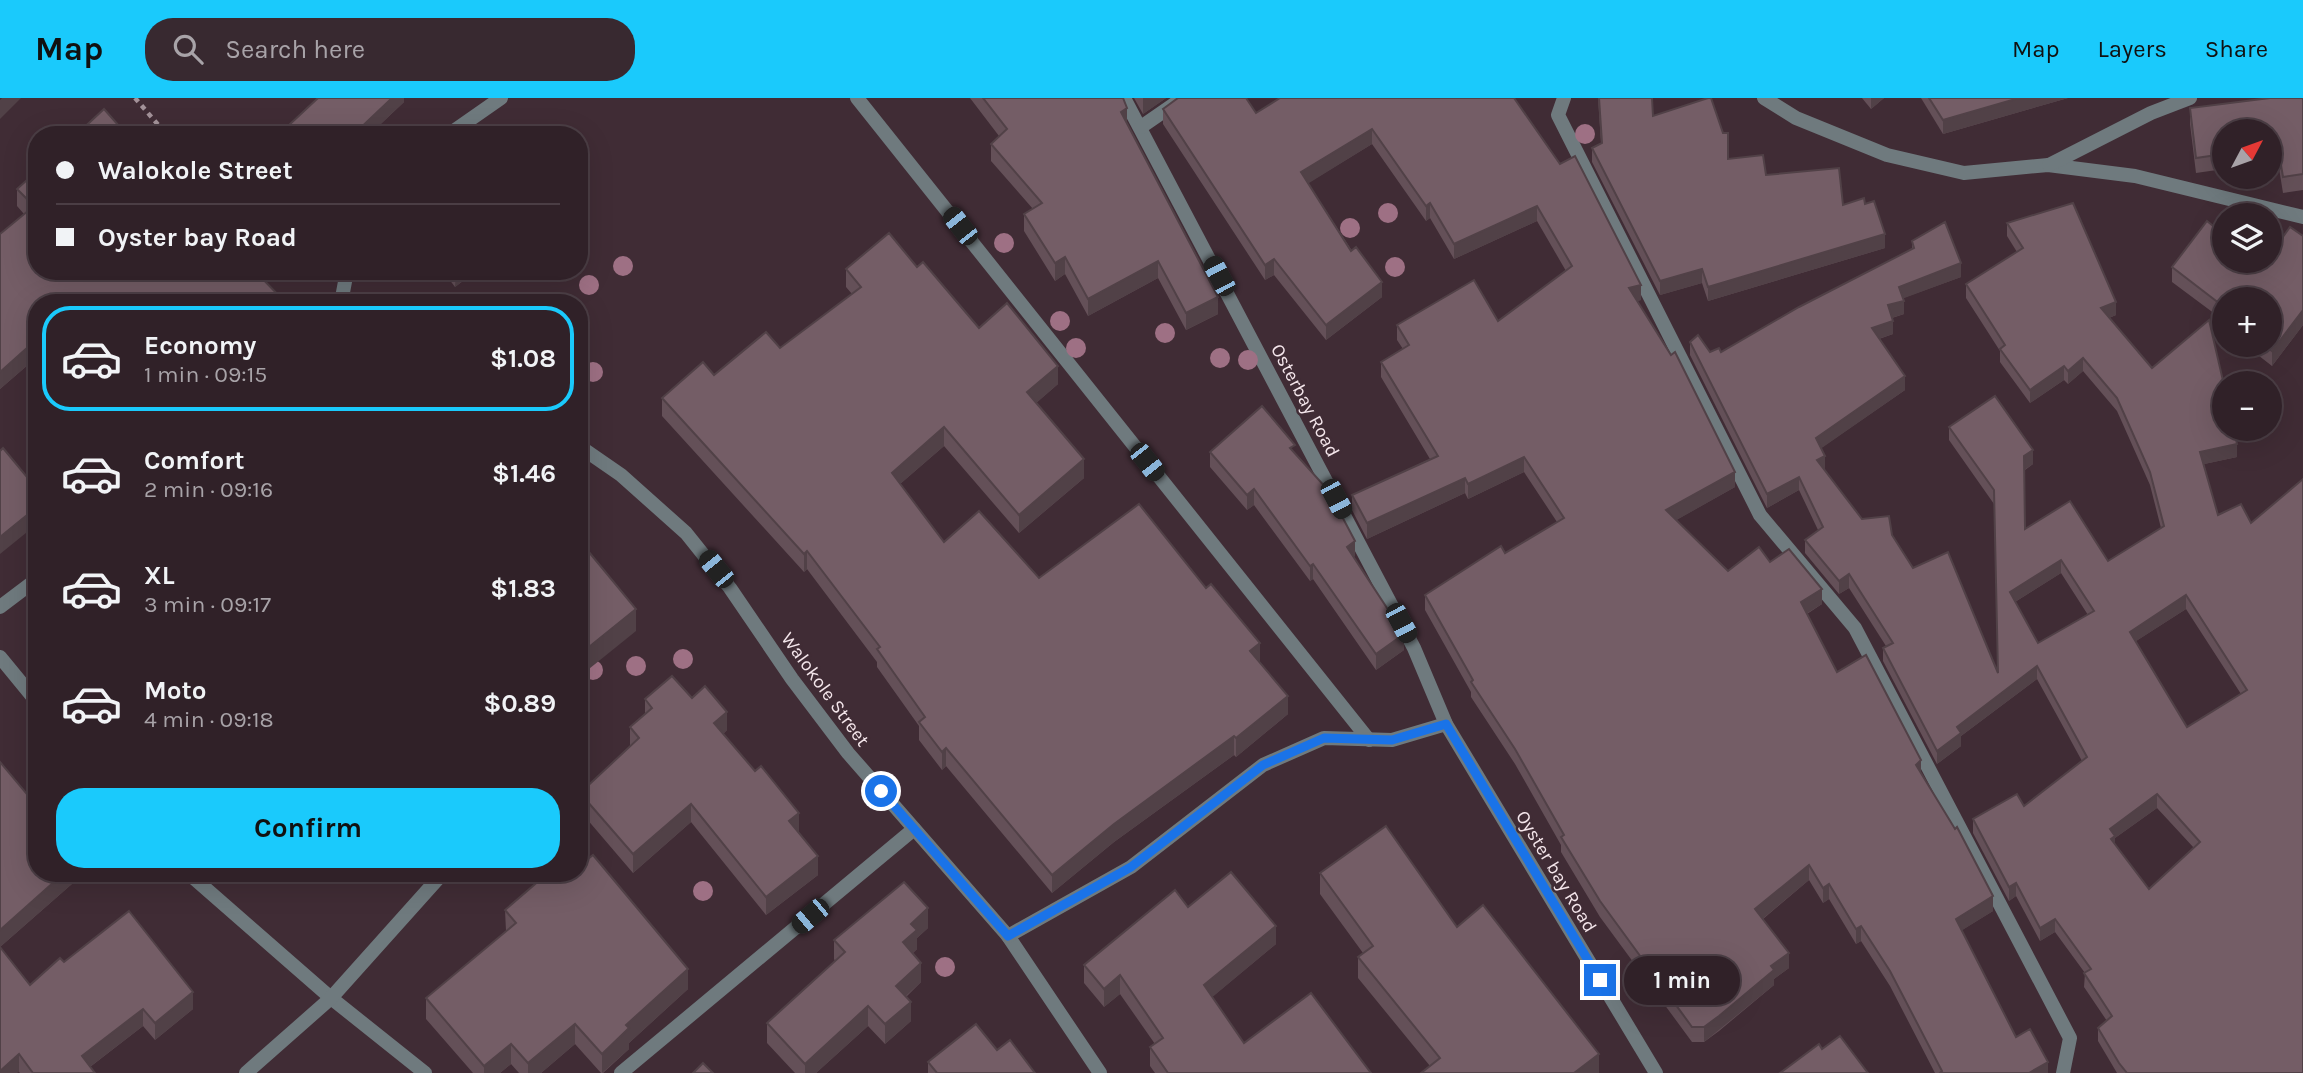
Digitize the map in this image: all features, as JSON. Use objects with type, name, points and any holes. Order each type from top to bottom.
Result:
[{"type":"street","points":[[461,126],[501,98]]},
{"type":"street","points":[[857,98],[1369,740]]},
{"type":"street","name":"Osterbay Road","points":[[1124,98],[1414,648],[1446,724]]},
{"type":"street","points":[[1141,127],[1183,98]]},
{"type":"street","points":[[1564,98],[1558,116],[1760,515],[1855,628],[2070,1038],[2063,1073]]},
{"type":"street","points":[[1765,98],[1796,118],[1887,155],[1964,173],[2048,165],[2135,176],[2303,218]]},
{"type":"street","points":[[2048,165],[2151,113],[2190,98]]},
{"type":"street","name":"Walokole Street","points":[[588,452],[621,475],[686,533],[730,587],[792,679],[848,753],[1008,936],[1100,1073]]},
{"type":"street","points":[[0,607],[28,586]]},
{"type":"street","points":[[0,657],[28,691]]},
{"type":"street","points":[[1008,936],[1131,867],[1263,765],[1324,738],[1392,740],[1446,724]]},
{"type":"street","name":"Oyster bay Road","points":[[1446,724],[1657,1073]]},
{"type":"street","points":[[621,1073],[914,830]]},
{"type":"street","points":[[198,882],[331,998],[425,1073]]},
{"type":"street","points":[[246,1073],[331,998],[435,882]]},
{"type":"path","points":[[135,98],[159,126]]},
{"type":"building","points":[[318,98],[392,98],[362,126],[288,126]]},
{"type":"building","points":[[983,98],[1123,98],[1127,108],[1121,112],[1218,297],[1186,313],[1158,261],[1088,299],[1065,257],[1055,263],[1024,214],[1042,203],[991,144],[1007,129]]},
{"type":"building","points":[[1178,98],[1246,98],[1256,113],[1280,98],[1514,98],[1560,164],[1575,156],[1641,285],[1629,288],[1671,355],[1675,352],[1735,472],[1666,510],[1728,571],[1759,547],[1770,562],[1789,549],[1822,589],[1801,602],[1837,672],[1866,655],[1921,760],[1916,765],[1955,829],[1957,827],[1993,896],[1956,919],[2016,1037],[2030,1029],[2048,1062],[2029,1073],[1940,1073],[1942,1071],[1890,971],[1861,926],[1856,929],[1829,884],[1823,888],[1809,865],[1755,909],[1789,953],[1771,966],[1774,970],[1719,1016],[1704,1027],[1692,1027],[1600,901],[1561,837],[1564,835],[1515,749],[1471,682],[1473,680],[1425,595],[1501,546],[1505,553],[1564,518],[1524,457],[1468,484],[1465,478],[1367,523],[1352,495],[1438,456],[1381,362],[1409,345],[1397,325],[1474,280],[1498,321],[1572,266],[1537,206],[1454,244],[1430,203],[1426,206],[1372,129],[1301,172],[1351,251],[1356,247],[1382,282],[1326,325],[1274,259],[1265,265],[1163,109]]},
{"type":"building","points":[[1599,98],[1652,98],[1653,116],[1711,98],[1723,133],[1728,133],[1728,159],[1763,155],[1766,175],[1839,168],[1843,205],[1864,198],[1865,204],[1874,201],[1885,234],[1708,287],[1702,269],[1660,281],[1592,148],[1602,143]]},
{"type":"building","points":[[1929,98],[2019,98],[1943,120]]},
{"type":"building","points":[[2270,98],[2303,98],[2303,174],[2283,177],[2282,119],[2212,119],[2212,156],[2196,158],[2190,108]]},
{"type":"building","points":[[104,109],[119,126],[86,126]]},
{"type":"building","points":[[28,179],[28,200],[17,189]]},
{"type":"building","points":[[2073,203],[2116,302],[2101,308],[2152,368],[2209,320],[2212,357],[2218,357],[2221,371],[2212,371],[2212,441],[2236,441],[2237,444],[2200,452],[2218,515],[2241,504],[2251,523],[2303,479],[2303,1073],[2127,1073],[2098,1028],[2112,1016],[2084,973],[2091,969],[2055,919],[2040,928],[2016,883],[2009,887],[1973,819],[2017,794],[2024,806],[2087,757],[2037,666],[1957,727],[1961,733],[1937,751],[1883,648],[1893,643],[1849,574],[1839,581],[1805,540],[1823,527],[1799,477],[1767,494],[1690,342],[1698,335],[1710,352],[1719,348],[1721,352],[1799,307],[1914,248],[1912,241],[1945,222],[1961,263],[1899,287],[1904,301],[1888,305],[1893,321],[1872,328],[1905,376],[1816,438],[1825,456],[1817,460],[1862,519],[1889,516],[1892,535],[1913,568],[1948,552],[1998,673],[1994,490],[1949,427],[1995,396],[2033,450],[2024,456],[2025,529],[2070,501],[2108,561],[2164,526],[2150,472],[2117,398],[2083,358],[2068,371],[2064,366],[2030,390],[2000,349],[2005,345],[1966,284],[2023,248],[2007,223]],"holes":[[[2061,560],[2094,611],[2038,643],[2010,592]],[[2186,595],[2247,690],[2187,727],[2130,632]],[[2157,794],[2200,842],[2149,889],[2111,839],[2115,836],[2110,829]]]},
{"type":"building","points":[[28,211],[28,280],[264,280],[277,294],[28,294],[28,347],[0,372],[0,234]]},
{"type":"building","points":[[2207,221],[2212,225],[2212,273],[2282,273],[2282,238],[2290,227],[2303,236],[2303,310],[2282,338],[2282,287],[2212,287],[2212,298],[2172,267]]},
{"type":"building","points":[[889,233],[917,267],[923,262],[979,328],[1007,303],[1058,366],[1027,392],[1084,459],[1019,515],[944,427],[892,473],[944,542],[979,511],[1039,578],[1139,504],[1206,588],[1211,584],[1260,643],[1250,651],[1288,696],[1236,738],[1234,736],[1114,824],[1052,875],[946,748],[942,752],[919,722],[925,717],[877,649],[880,647],[807,551],[804,554],[662,398],[703,362],[714,375],[766,332],[780,348],[861,287],[846,269]]},
{"type":"building","points":[[1262,406],[1295,445],[1290,448],[1328,490],[1355,541],[1347,547],[1404,634],[1376,654],[1313,564],[1310,566],[1254,489],[1247,495],[1210,452]]},
{"type":"building","points":[[3,448],[28,478],[28,514],[0,537],[0,451]]},
{"type":"building","points":[[588,551],[636,609],[588,648]]},
{"type":"building","points":[[672,676],[692,698],[705,686],[727,712],[714,723],[755,771],[761,766],[799,813],[789,821],[818,856],[766,897],[691,804],[633,854],[588,802],[588,786],[639,738],[630,727],[652,708],[645,699]]},
{"type":"building","points":[[0,762],[28,795],[28,882],[54,882],[0,930]]},
{"type":"building","points":[[1386,826],[1457,927],[1483,905],[1599,1054],[1574,1073],[1421,1073],[1440,1058],[1358,957],[1373,946],[1320,873]]},
{"type":"building","points":[[593,855],[688,969],[626,1025],[629,1028],[602,1054],[575,1024],[528,1063],[511,1044],[484,1066],[426,998],[516,923],[505,910],[538,882],[588,882],[588,859]]},
{"type":"building","points":[[1231,872],[1276,926],[1204,985],[1244,1043],[1311,993],[1371,1073],[1168,1073],[1150,1047],[1163,1038],[1120,975],[1104,989],[1084,965],[1175,890],[1188,907]]},
{"type":"building","points":[[904,882],[928,908],[911,924],[917,930],[903,942],[921,963],[896,986],[911,1002],[885,1024],[868,1006],[805,1064],[767,1023],[845,952],[834,940]]},
{"type":"building","points":[[129,911],[193,992],[155,1023],[143,1009],[82,1056],[95,1073],[33,1073],[19,1054],[0,1071],[0,947],[30,985],[60,958],[64,962]]},
{"type":"building","points":[[976,1024],[997,1050],[1010,1040],[1035,1073],[937,1073],[928,1062]]},
{"type":"building","points":[[1840,1036],[1868,1073],[1780,1073],[1819,1044],[1822,1049]]},
{"type":"building","points":[[703,1063],[713,1073],[693,1073]]},
{"type":"route","points":[[881,791],[1008,936],[1131,867],[1263,765],[1324,738],[1392,740],[1446,724],[1600,980]]}]
